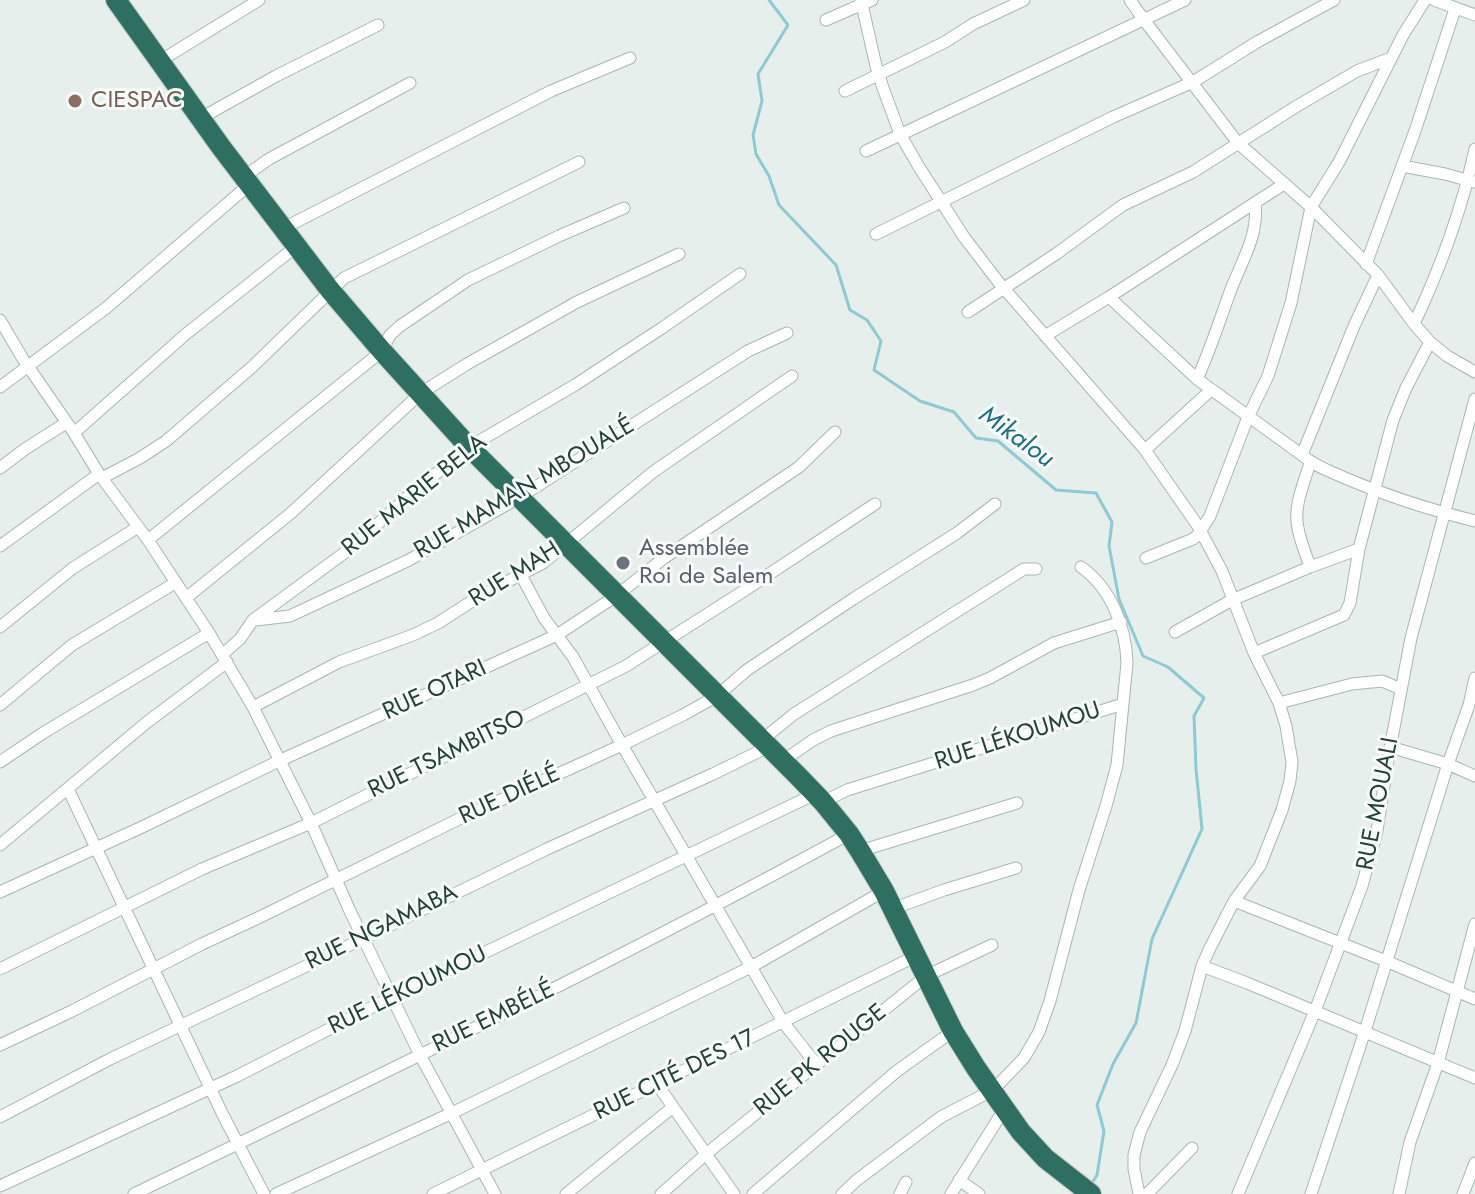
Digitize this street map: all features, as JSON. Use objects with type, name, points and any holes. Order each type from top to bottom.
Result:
[{"type":"highway","points":[[116,0],[330,290],[382,351],[469,447],[819,798],[855,843],[888,900],[953,1031],[976,1068],[1021,1132],[1045,1158],[1086,1190]]},
{"type":"street","points":[[160,61],[259,0]]},
{"type":"street","points":[[845,91],[1024,0]]},
{"type":"street","points":[[1130,0],[1238,143],[1311,207],[1378,275],[1430,342],[1475,372]]},
{"type":"street","points":[[866,151],[1185,0]]},
{"type":"street","points":[[876,234],[1113,117],[1193,82],[1257,42],[1334,0]]},
{"type":"street","points":[[1146,558],[1186,543],[1198,535],[1210,516],[1248,417],[1268,376],[1291,303],[1311,207],[1339,162],[1391,58],[1425,0]]},
{"type":"street","points":[[1434,0],[1475,15]]},
{"type":"street","points":[[826,20],[865,2],[879,76],[900,134],[964,237],[1004,288],[1145,450],[1199,530],[1222,571],[1254,653],[1279,703],[1290,744],[1290,781],[1268,849],[1260,866],[1234,901],[1202,966],[1176,1056],[1140,1132],[1134,1169],[1139,1194]]},
{"type":"street","points":[[1366,264],[1455,9]]},
{"type":"street","points":[[201,118],[378,25]]},
{"type":"street","points":[[284,228],[551,91],[630,58]]},
{"type":"street","points":[[968,312],[1123,205],[1193,172],[1357,71],[1391,58]]},
{"type":"street","points":[[0,387],[106,308],[269,159],[410,83]]},
{"type":"street","points":[[1414,324],[1432,287],[1472,182],[1475,149]]},
{"type":"street","points":[[0,546],[100,476],[140,458],[166,441],[252,367],[344,278],[579,162]]},
{"type":"street","points":[[1402,166],[1472,182]]},
{"type":"street","points":[[1045,336],[1284,184]]},
{"type":"street","points":[[1197,379],[1252,241],[1256,222],[1255,203]]},
{"type":"street","points":[[148,540],[382,351],[390,335],[400,326],[468,280],[624,208]]},
{"type":"street","points":[[0,468],[25,449],[70,428],[298,245]]},
{"type":"street","points":[[186,598],[291,513],[421,393],[577,302],[679,254]]},
{"type":"street","name":"RUE MARIE BELA","points":[[0,845],[225,658],[253,620],[351,548],[469,447],[587,377],[740,274]]},
{"type":"street","points":[[1310,567],[1297,521],[1306,459],[1354,326],[1378,275]]},
{"type":"street","points":[[1109,297],[1197,379],[1306,459],[1374,490],[1475,521]]},
{"type":"street","points":[[0,320],[100,476],[148,540],[209,633],[253,707],[420,1055],[495,1194]]},
{"type":"street","name":"RUE MAMAN MBOUALÉ","points":[[253,620],[290,616],[409,560],[520,497],[748,351],[787,333]]},
{"type":"street","points":[[1254,653],[1344,615],[1350,603],[1359,549],[1393,420],[1430,342]]},
{"type":"street","name":"RUE MAH","points":[[253,707],[339,662],[438,623],[480,596],[543,563],[653,472],[792,376]]},
{"type":"street","points":[[1145,450],[1211,390]]},
{"type":"street","name":"RUE MOUALI","points":[[1238,1194],[1315,1011],[1373,849],[1411,638],[1475,399]]},
{"type":"street","name":"RUE OTARI","points":[[0,892],[557,635],[799,467],[835,432]]},
{"type":"street","name":"RUE TSAMBITSO","points":[[0,969],[202,869],[311,823],[626,666],[875,504]]},
{"type":"street","name":"RUE DIÉLÉ","points":[[0,1045],[459,819],[622,745],[717,696],[747,670],[957,533],[995,504]]},
{"type":"street","points":[[0,627],[73,568],[138,527]]},
{"type":"street","points":[[1175,632],[1232,600],[1359,549]]},
{"type":"street","points":[[842,1194],[941,1117],[993,1090],[1024,1058],[1042,1023],[1117,765],[1127,663],[1121,622],[1100,585],[1081,567]]},
{"type":"street","name":"RUE NGAMABA","points":[[0,1117],[110,1059],[549,848],[713,774],[765,743],[794,714],[1024,569],[1036,569]]},
{"type":"street","points":[[521,575],[537,607],[573,657],[783,1022],[816,1064]]},
{"type":"street","points":[[0,705],[72,645],[175,583]]},
{"type":"street","points":[[783,761],[831,731],[973,685],[1054,643],[1121,622]]},
{"type":"street","points":[[0,762],[209,633]]},
{"type":"street","points":[[1311,1194],[1469,705],[1475,678]]},
{"type":"street","points":[[1279,703],[1352,684],[1382,681],[1401,689]]},
{"type":"street","name":"RUE LÉKOUMOU","points":[[0,1186],[211,1088],[392,997],[819,798],[1123,704]]},
{"type":"street","points":[[1390,747],[1448,764],[1475,776]]},
{"type":"street","points":[[68,789],[264,1194]]},
{"type":"street","name":"RUE EMBÉLÉ","points":[[134,1194],[716,907],[855,843],[1017,803]]},
{"type":"street","points":[[276,1194],[452,1113],[888,900],[944,890],[1016,868]]},
{"type":"street","points":[[1234,901],[1475,999]]},
{"type":"street","points":[[1399,1194],[1410,1142],[1438,1063],[1475,924]]},
{"type":"street","name":"RUE PK ROUGE","points":[[661,1194],[926,976],[992,945]]},
{"type":"street","name":"RUE CITÉ DES 17","points":[[433,1194],[916,956]]},
{"type":"street","points":[[1202,966],[1475,1078]]},
{"type":"street","points":[[753,1194],[897,1071],[953,1031]]},
{"type":"street","points":[[657,1084],[734,1194]]},
{"type":"street","points":[[566,1194],[673,1107]]},
{"type":"street","points":[[951,1194],[1005,1108]]},
{"type":"street","points":[[1147,1194],[1192,1148]]},
{"type":"street","points":[[1463,1194],[1475,1163]]},
{"type":"street","points":[[959,1180],[979,1194]]},
{"type":"street","points":[[900,1194],[906,1182]]},
{"type":"waterway","name":"Mikalou","points":[[769,0],[788,25],[758,74],[762,101],[753,135],[756,154],[769,176],[779,205],[836,265],[850,310],[867,320],[881,341],[874,370],[920,401],[954,412],[976,438],[998,441],[1056,490],[1096,493],[1112,522],[1109,546],[1119,599],[1143,656],[1168,667],[1204,698],[1194,716],[1202,829],[1152,939],[1136,1023],[1113,1064],[1097,1105],[1104,1131],[1097,1175],[1092,1183]]},
{"type":"place","name":"CIESPAC","points":[[75,101]]},
{"type":"place","name":"Assemblée Roi de Salem","points":[[623,563]]}]
